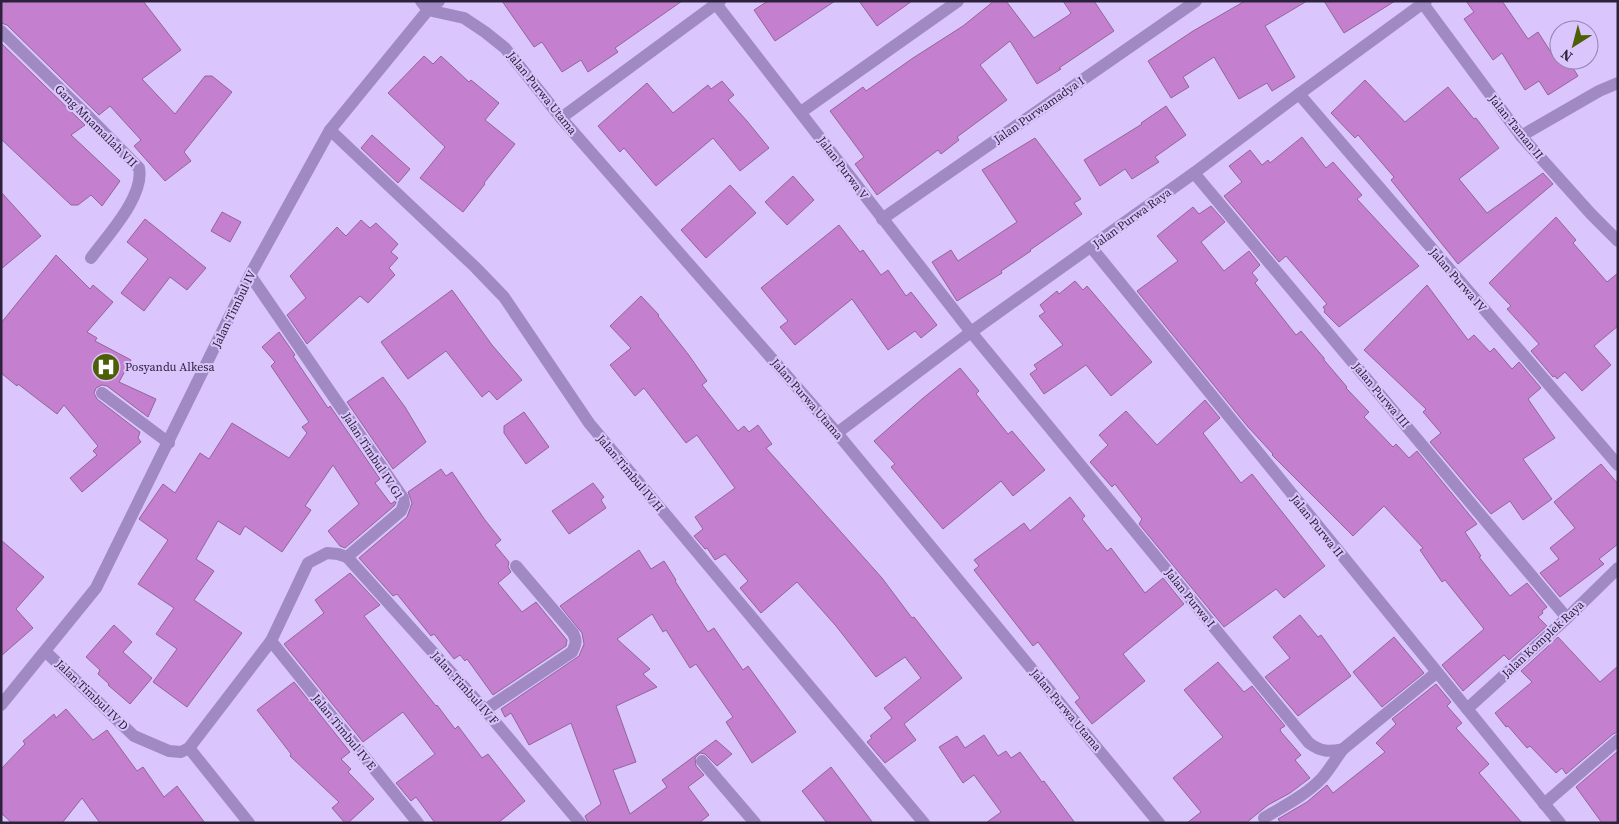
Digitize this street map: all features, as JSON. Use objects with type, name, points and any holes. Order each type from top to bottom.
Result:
[{"type":"street","name":"Jalan Timbul IV","points":[[1,705],[46,652],[96,588],[250,276],[330,130],[425,5],[439,1]]},
{"type":"street","points":[[801,112],[958,1]]},
{"type":"street","name":"Jalan Purwamadya I","points":[[882,218],[1196,1]]},
{"type":"street","name":"Jalan Purwa Raya","points":[[837,433],[971,332],[1194,173],[1423,2]]},
{"type":"street","name":"Jalan Taman II","points":[[1423,2],[1521,136],[1591,214],[1618,241]]},
{"type":"street","points":[[561,118],[718,3]]},
{"type":"street","name":"Jalan Purwa V","points":[[718,3],[971,332]]},
{"type":"street","name":"Jalan Purwa Utama","points":[[425,5],[464,18],[505,48],[561,118],[837,433],[1154,821]]},
{"type":"street","name":"Gang Muamallah VII","points":[[1,31],[90,117],[139,168],[138,186],[130,205],[91,258]]},
{"type":"street","points":[[1521,136],[1599,91],[1618,83]]},
{"type":"street","name":"Jalan Purwa IV","points":[[1298,94],[1618,465]]},
{"type":"street","name":"Jalan Timbul IV H","points":[[330,130],[475,267],[504,297],[589,424],[924,823]]},
{"type":"street","name":"Jalan Purwa III","points":[[1194,173],[1567,618]]},
{"type":"street","name":"Jalan Purwa II","points":[[1091,247],[1560,823]]},
{"type":"street","name":"Jalan Timbul IV G1","points":[[250,276],[403,498],[404,504],[401,511],[347,557]]},
{"type":"street","name":"Jalan Purwa I","points":[[971,332],[1309,743],[1318,750],[1330,752],[1343,749]]},
{"type":"street","points":[[102,393],[169,443]]},
{"type":"street","points":[[249,823],[189,748],[271,641],[308,563],[327,553],[347,557]]},
{"type":"street","name":"Jalan Timbul IV F","points":[[347,557],[485,710],[580,823]]},
{"type":"street","points":[[485,710],[572,652],[576,645],[576,640],[572,633],[516,566]]},
{"type":"street","name":"Jalan Komplek Raya","points":[[1467,709],[1567,618],[1618,568]]},
{"type":"street","name":"Jalan Timbul IV E","points":[[271,641],[418,823]]},
{"type":"street","name":"Jalan Timbul IV D","points":[[46,652],[134,736],[169,751],[181,752],[189,748]]},
{"type":"street","points":[[1263,821],[1313,786],[1323,777],[1343,749],[1436,672]]},
{"type":"street","points":[[1544,804],[1618,740]]},
{"type":"street","points":[[702,761],[755,823]]},
{"type":"building","points":[[1,1],[143,1],[181,50],[142,79],[175,114],[205,76],[212,76],[232,92],[184,152],[191,161],[165,181],[134,146],[141,140],[110,106],[99,115],[7,25],[1,23]]},
{"type":"building","points":[[502,1],[682,1],[615,48],[618,52],[588,72],[581,60],[562,72],[542,42],[534,47]]},
{"type":"building","points":[[768,1],[835,1],[775,41],[754,10]]},
{"type":"building","points":[[859,1],[912,1],[877,26]]},
{"type":"building","points":[[994,1],[1006,1],[1034,38],[1071,13],[1063,1],[1094,1],[1114,31],[1037,84],[1010,41],[980,65],[1007,100],[957,137],[959,140],[941,154],[938,150],[877,195],[855,164],[864,157],[830,111],[863,87],[866,91],[963,26]]},
{"type":"building","points":[[1245,1],[1307,1],[1265,26],[1295,77],[1272,91],[1267,83],[1239,99],[1214,57],[1183,77],[1189,87],[1171,98],[1148,61],[1193,31]]},
{"type":"building","points":[[1324,1],[1395,1],[1344,33]]},
{"type":"building","points":[[1466,1],[1502,1],[1528,39],[1538,32],[1549,49],[1549,70],[1574,70],[1578,76],[1548,95],[1539,81],[1525,90],[1502,53],[1493,60],[1464,19],[1474,12]]},
{"type":"building","points":[[1,43],[85,125],[71,135],[120,181],[102,206],[91,195],[78,205],[71,205],[1,139]]},
{"type":"building","points":[[424,56],[433,64],[441,56],[469,82],[471,80],[499,103],[485,120],[515,144],[463,212],[420,178],[445,147],[388,93]]},
{"type":"building","points":[[1365,80],[1405,122],[1448,87],[1474,119],[1476,118],[1499,148],[1459,179],[1487,213],[1543,173],[1553,184],[1458,264],[1391,180],[1394,177],[1358,135],[1355,138],[1331,113]]},
{"type":"building","points":[[722,81],[734,95],[728,100],[769,148],[740,171],[713,138],[656,186],[624,148],[620,152],[598,126],[647,83],[673,113],[708,85],[711,89]]},
{"type":"building","points":[[1166,106],[1186,135],[1155,157],[1159,162],[1132,179],[1125,169],[1100,186],[1084,160],[1142,124]]},
{"type":"building","points":[[372,135],[410,169],[398,183],[361,148]]},
{"type":"building","points":[[1302,137],[1326,168],[1333,162],[1362,195],[1357,199],[1419,266],[1339,327],[1324,312],[1323,307],[1327,304],[1286,256],[1279,262],[1224,196],[1242,182],[1229,166],[1250,150],[1262,165],[1268,160],[1270,163]]},
{"type":"building","points":[[1035,138],[1081,199],[1074,203],[1082,214],[1001,271],[1002,273],[957,301],[932,262],[951,250],[958,261],[1017,222],[982,170]]},
{"type":"building","points":[[793,176],[814,200],[787,225],[765,202]]},
{"type":"building","points":[[730,185],[756,213],[706,258],[681,230]]},
{"type":"building","points":[[1,192],[41,236],[1,269]]},
{"type":"building","points":[[1211,206],[1225,222],[1201,242],[1224,271],[1249,251],[1260,265],[1252,273],[1258,280],[1255,283],[1296,335],[1301,331],[1346,388],[1369,412],[1364,417],[1393,447],[1396,444],[1409,458],[1417,451],[1477,524],[1465,532],[1481,556],[1479,557],[1510,596],[1527,583],[1547,607],[1538,617],[1547,626],[1509,660],[1504,655],[1463,691],[1442,665],[1484,629],[1445,580],[1442,582],[1420,550],[1423,548],[1384,506],[1353,536],[1272,455],[1137,291],[1178,261],[1157,236],[1193,207],[1199,214]]},
{"type":"building","points":[[222,212],[241,222],[230,242],[211,231]]},
{"type":"building","points":[[1556,217],[1576,240],[1573,243],[1607,282],[1618,273],[1618,326],[1594,346],[1611,365],[1582,391],[1565,372],[1557,379],[1555,376],[1553,377],[1531,351],[1539,344],[1507,309],[1511,306],[1489,283]]},
{"type":"building","points":[[145,219],[206,268],[187,290],[170,277],[144,311],[121,293],[148,259],[127,242]]},
{"type":"building","points":[[361,220],[370,228],[376,223],[398,244],[391,252],[398,258],[389,268],[395,275],[368,303],[360,296],[307,344],[287,315],[306,298],[290,276],[337,227],[346,236]]},
{"type":"building","points":[[839,225],[860,252],[863,250],[881,275],[888,270],[906,296],[911,292],[937,325],[921,338],[915,331],[888,350],[852,299],[795,345],[780,327],[788,321],[761,288]]},
{"type":"building","points":[[56,255],[90,289],[93,285],[113,302],[87,332],[97,338],[95,341],[131,360],[119,382],[156,399],[148,417],[107,386],[102,385],[96,388],[94,393],[97,399],[140,432],[138,438],[141,442],[82,492],[70,478],[97,455],[93,451],[98,446],[64,405],[57,414],[1,373],[1,323]]},
{"type":"building","points":[[1075,281],[1083,290],[1087,286],[1152,362],[1111,396],[1086,365],[1044,394],[1030,374],[1037,369],[1034,365],[1063,345],[1039,316],[1045,312],[1040,305],[1057,291],[1059,294]]},
{"type":"building","points":[[1427,285],[1468,340],[1474,335],[1490,352],[1494,348],[1512,369],[1519,362],[1541,388],[1528,399],[1555,438],[1523,459],[1552,499],[1523,520],[1510,501],[1491,514],[1430,442],[1441,433],[1423,412],[1426,409],[1364,350]]},
{"type":"building","points":[[452,290],[492,345],[522,380],[497,400],[489,391],[482,397],[446,351],[408,379],[381,342]]},
{"type":"building","points":[[641,296],[659,315],[688,354],[707,381],[702,385],[738,431],[744,426],[749,432],[758,425],[772,444],[766,448],[882,578],[912,618],[914,617],[962,678],[904,724],[916,740],[885,763],[867,742],[872,738],[870,736],[892,718],[884,708],[921,678],[905,657],[876,677],[836,626],[797,582],[761,613],[740,588],[748,581],[725,554],[715,560],[707,548],[705,549],[694,536],[703,529],[695,517],[735,488],[697,435],[686,443],[644,388],[635,396],[610,365],[631,348],[610,326]]},
{"type":"building","points":[[279,332],[328,408],[330,406],[380,479],[375,483],[391,504],[395,501],[396,503],[345,548],[340,546],[328,531],[359,504],[333,465],[305,506],[311,510],[282,552],[245,526],[240,535],[218,521],[196,559],[214,571],[194,600],[242,633],[187,707],[153,682],[177,649],[156,634],[174,608],[138,584],[168,540],[139,519],[163,484],[175,493],[200,453],[209,459],[232,423],[289,458],[307,433],[302,427],[309,422],[271,366],[275,362],[262,347]]},
{"type":"building","points":[[960,368],[979,391],[976,394],[1008,434],[1012,431],[1045,470],[1013,496],[1001,481],[943,529],[891,467],[895,464],[874,441]]},
{"type":"building","points":[[383,377],[405,407],[426,442],[393,469],[347,402]]},
{"type":"building","points":[[1205,400],[1220,418],[1203,433],[1241,483],[1252,474],[1325,566],[1284,598],[1276,589],[1224,627],[1139,524],[1142,519],[1115,484],[1112,487],[1090,462],[1108,445],[1099,435],[1126,411],[1157,445]]},
{"type":"building","points":[[524,412],[549,447],[526,464],[504,433],[504,426]]},
{"type":"building","points":[[1601,464],[1618,484],[1618,544],[1599,559],[1604,564],[1560,597],[1540,573],[1559,559],[1550,548],[1575,528],[1554,502]]},
{"type":"building","points":[[441,469],[446,476],[452,472],[501,540],[495,545],[509,562],[508,567],[511,572],[498,583],[522,612],[536,602],[567,640],[566,646],[493,695],[467,659],[465,661],[460,655],[454,659],[434,634],[431,636],[397,594],[393,596],[359,558],[407,517],[412,503],[408,492]]},
{"type":"building","points":[[593,483],[604,497],[601,500],[606,508],[569,534],[552,511]]},
{"type":"building","points":[[1070,497],[1085,516],[1082,519],[1107,551],[1111,548],[1145,593],[1163,578],[1184,604],[1123,654],[1145,681],[1092,724],[1075,702],[1080,698],[1038,642],[1033,646],[974,570],[979,566],[974,560],[1024,523],[1030,531]]},
{"type":"building","points":[[1,540],[44,577],[16,609],[33,628],[1,656]]},
{"type":"building","points":[[639,550],[651,569],[664,561],[708,632],[714,628],[743,670],[748,666],[796,732],[752,763],[726,722],[733,717],[696,664],[690,668],[666,630],[663,632],[652,614],[617,639],[650,669],[643,674],[657,687],[616,706],[636,762],[613,770],[630,814],[667,787],[662,780],[716,740],[732,754],[717,766],[705,754],[700,753],[695,758],[696,766],[704,775],[688,787],[709,815],[699,823],[588,823],[585,816],[601,804],[571,723],[529,745],[511,713],[505,717],[501,709],[579,656],[584,644],[582,633],[560,606]]},
{"type":"building","points":[[350,573],[380,605],[364,616],[455,729],[458,726],[482,758],[488,754],[525,801],[498,823],[435,823],[416,797],[411,801],[396,783],[435,754],[403,712],[363,742],[284,644],[324,613],[315,600]]},
{"type":"building","points":[[1300,615],[1318,637],[1321,635],[1351,676],[1298,716],[1265,677],[1290,658],[1273,637]]},
{"type":"building","points":[[114,625],[132,642],[123,652],[152,678],[130,704],[108,685],[98,674],[100,670],[86,657]]},
{"type":"building","points":[[1394,637],[1424,673],[1382,707],[1353,672]]},
{"type":"building","points":[[1558,637],[1600,682],[1618,666],[1618,732],[1613,734],[1566,774],[1562,768],[1556,773],[1530,746],[1527,748],[1495,713],[1532,682],[1521,671]]},
{"type":"building","points":[[1218,662],[1244,692],[1252,686],[1285,726],[1280,729],[1281,732],[1301,755],[1295,760],[1310,778],[1290,793],[1268,805],[1246,823],[1187,823],[1201,812],[1173,778],[1223,737],[1184,690]]},
{"type":"building","points":[[294,682],[350,752],[341,759],[351,769],[348,772],[374,799],[348,823],[345,823],[332,808],[339,802],[290,756],[291,754],[257,710]]},
{"type":"building","points":[[1436,684],[1451,702],[1447,706],[1462,723],[1456,728],[1489,764],[1479,773],[1522,823],[1281,823],[1278,819],[1307,802],[1327,785],[1333,793],[1385,752],[1376,743],[1396,724],[1392,719]]},
{"type":"building","points":[[66,709],[93,740],[107,730],[137,771],[143,767],[164,797],[177,786],[205,823],[100,823],[82,798],[62,823],[12,823],[1,813],[1,769],[25,744],[23,741],[54,714],[56,718]]},
{"type":"building","points":[[984,735],[998,756],[1006,751],[1011,758],[1020,752],[1075,823],[986,823],[1001,812],[974,775],[963,783],[939,747],[957,736],[965,748]]},
{"type":"building","points":[[1618,751],[1618,823],[1602,823],[1576,787]]},
{"type":"building","points":[[831,767],[873,823],[827,823],[802,791]]},
{"type":"place","name":"Posyandu Alkesa","points":[[106,367]]}]
